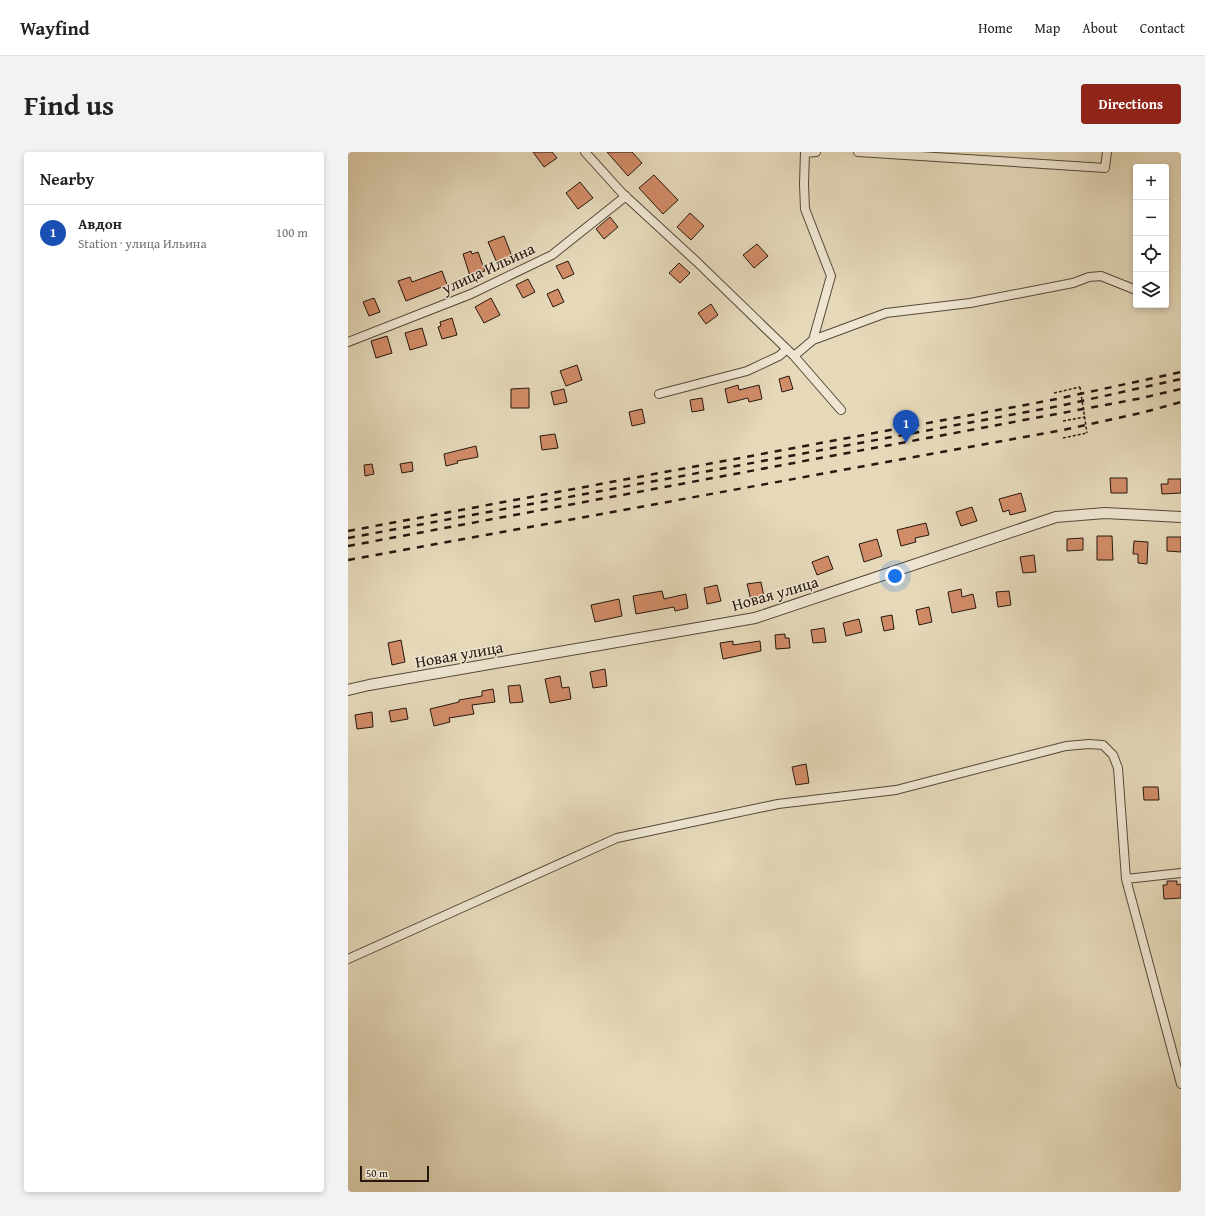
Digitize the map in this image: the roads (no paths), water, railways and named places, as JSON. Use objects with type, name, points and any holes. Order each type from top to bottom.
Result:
[{"type":"street","points":[[584,152],[626,196],[794,356],[841,410]]},
{"type":"street","points":[[813,340],[831,276],[805,209],[805,152],[816,152]]},
{"type":"street","points":[[858,152],[1105,168],[1108,152]]},
{"type":"street","name":"улица Ильина","points":[[348,342],[471,294],[552,254],[626,196]]},
{"type":"street","points":[[794,356],[813,340],[886,313],[970,303],[1073,283],[1089,277],[1101,276],[1133,289]]},
{"type":"street","points":[[659,394],[747,371],[780,356],[787,349]]},
{"type":"street","name":"Новая улица","points":[[348,690],[755,618],[1056,517],[1105,513],[1181,517]]},
{"type":"street","points":[[348,959],[618,838],[778,804],[896,790],[1066,746],[1089,744],[1103,745],[1113,755],[1118,768],[1126,879],[1181,1084]]},
{"type":"street","points":[[1126,879],[1181,873]]},
{"type":"railway","points":[[348,531],[1057,399],[1181,372]]},
{"type":"railway","points":[[348,538],[1059,406],[1181,379]]},
{"type":"railway","points":[[348,546],[1137,399],[1181,389]]},
{"type":"railway","points":[[348,560],[1063,430],[1141,413],[1181,402]]},
{"type":"place","name":"Авдон","points":[[906,443]]}]
